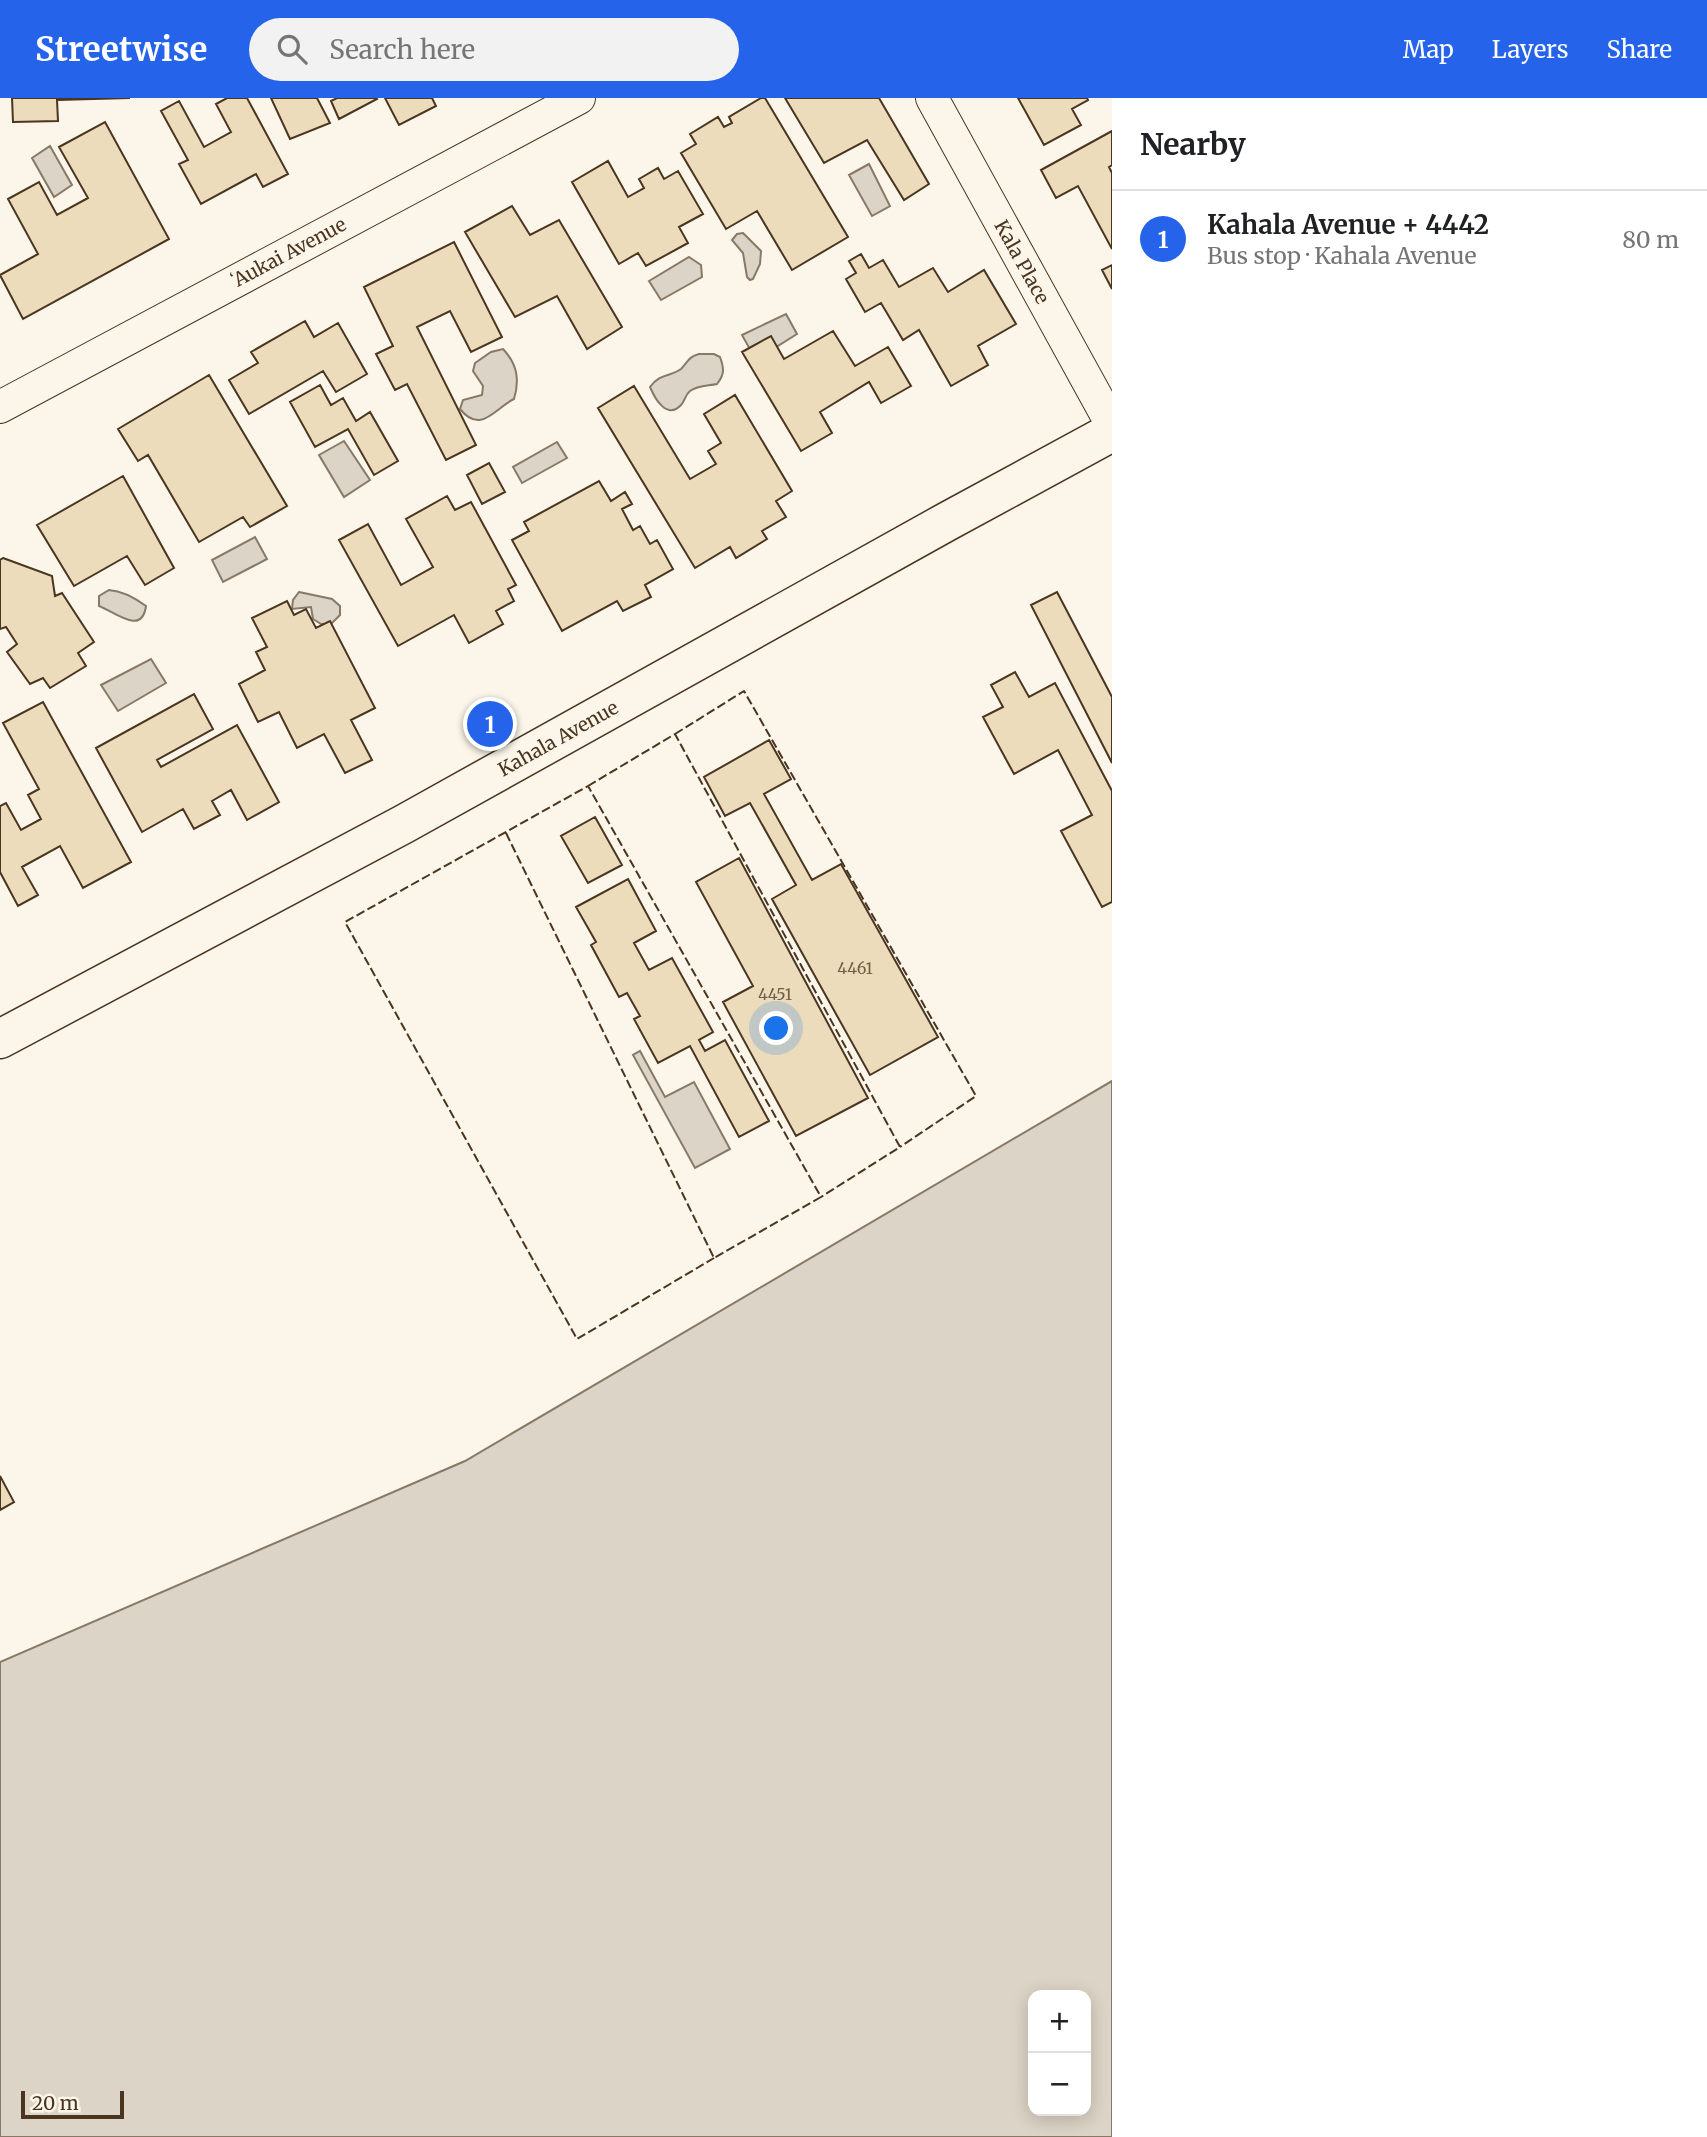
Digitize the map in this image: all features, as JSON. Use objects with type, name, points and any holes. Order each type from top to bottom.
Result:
[{"type":"street","name":"ʻAukai Avenue","points":[[0,407],[579,98]]},
{"type":"street","name":"Kala Place","points":[[932,98],[1112,425]]},
{"type":"street","name":"Kahala Avenue","points":[[0,1039],[404,824],[1112,432]]},
{"type":"shaded area","points":[[50,146],[72,185],[54,197],[32,158]]},
{"type":"shaded area","points":[[869,164],[890,206],[872,216],[849,175]]},
{"type":"shaded area","points":[[743,233],[761,251],[760,264],[750,280],[747,277],[743,253],[732,240],[737,234]]},
{"type":"shaded area","points":[[689,257],[701,265],[702,277],[661,300],[649,281]]},
{"type":"shaded area","points":[[786,314],[797,334],[773,349],[752,353],[742,335]]},
{"type":"shaded area","points":[[503,349],[516,372],[514,399],[488,417],[475,420],[460,409],[463,400],[482,395],[483,386],[473,371],[475,363],[491,352]]},
{"type":"shaded area","points":[[699,354],[714,354],[720,357],[723,371],[720,380],[717,384],[693,389],[676,409],[666,409],[658,402],[650,387],[661,377],[681,369],[690,358]]},
{"type":"shaded area","points":[[344,441],[370,480],[344,497],[319,455]]},
{"type":"shaded area","points":[[557,442],[567,458],[522,483],[513,467]]},
{"type":"shaded area","points":[[255,537],[267,559],[223,582],[212,560]]},
{"type":"shaded area","points":[[109,590],[129,595],[146,606],[139,620],[127,620],[99,606],[99,596]]},
{"type":"shaded area","points":[[299,592],[332,599],[340,606],[340,615],[331,624],[321,624],[313,619],[311,607],[292,609],[293,600]]},
{"type":"shaded area","points":[[151,659],[166,683],[118,711],[101,685]]},
{"type":"shaded area","points":[[640,1051],[665,1097],[694,1082],[730,1149],[695,1168],[633,1055]]},
{"type":"shaded area","points":[[1112,1081],[1112,2137],[0,2137],[0,1662],[465,1461]]},
{"type":"building","points":[[12,98],[130,98],[57,100],[58,121],[13,122]]},
{"type":"building","points":[[227,98],[247,98],[288,174],[263,187],[256,174],[201,204],[179,164],[188,160],[161,111],[179,101],[204,147],[231,132],[216,104]]},
{"type":"building","points":[[271,98],[317,98],[330,123],[290,139]]},
{"type":"building","points":[[337,98],[377,99],[339,119],[331,101]]},
{"type":"building","points":[[385,98],[432,98],[436,106],[399,125]]},
{"type":"building","points":[[765,98],[848,237],[792,270],[757,211],[726,229],[681,153],[696,144],[690,134],[718,117],[724,127],[732,123],[729,117]]},
{"type":"building","points":[[785,98],[879,98],[929,184],[904,200],[867,140],[824,163]]},
{"type":"building","points":[[1018,98],[1088,100],[1072,109],[1081,125],[1044,145]]},
{"type":"building","points":[[105,122],[169,239],[23,319],[0,275],[38,254],[8,199],[39,182],[57,215],[88,198],[59,147]]},
{"type":"building","points":[[1112,131],[1112,165],[1109,167],[1112,173],[1112,249],[1078,186],[1056,198],[1041,170]]},
{"type":"building","points":[[608,161],[628,197],[644,188],[639,179],[658,168],[664,179],[678,171],[703,214],[679,227],[688,243],[646,266],[638,253],[619,264],[572,182]]},
{"type":"building","points":[[512,206],[530,235],[559,220],[622,327],[587,349],[557,296],[515,317],[465,232]]},
{"type":"building","points":[[454,242],[502,337],[471,352],[450,311],[417,327],[476,445],[446,460],[407,384],[395,390],[376,354],[393,346],[364,287]]},
{"type":"building","points":[[861,254],[869,268],[883,260],[899,287],[933,268],[948,292],[984,270],[1016,324],[978,346],[988,365],[951,386],[919,330],[903,340],[881,303],[865,312],[846,279],[856,273],[849,261]]},
{"type":"building","points":[[1112,265],[1112,289],[1102,270]]},
{"type":"building","points":[[305,321],[314,337],[338,323],[367,374],[336,392],[323,371],[249,414],[229,380],[258,363],[251,352]]},
{"type":"building","points":[[833,331],[855,366],[888,347],[911,386],[881,403],[869,382],[820,412],[832,433],[801,451],[742,352],[771,336],[784,359]]},
{"type":"building","points":[[209,375],[287,506],[250,527],[243,517],[199,542],[148,455],[138,461],[118,429]]},
{"type":"building","points":[[320,385],[331,405],[343,398],[356,421],[370,412],[398,461],[374,475],[348,429],[315,447],[290,402]]},
{"type":"building","points":[[634,386],[690,479],[716,464],[708,451],[721,443],[704,414],[735,395],[792,491],[776,501],[786,517],[762,531],[767,539],[736,558],[730,547],[695,568],[598,408]]},
{"type":"building","points":[[489,463],[505,492],[482,504],[467,475]]},
{"type":"building","points":[[123,476],[174,568],[145,585],[127,556],[74,586],[37,525]]},
{"type":"building","points":[[599,481],[611,501],[625,492],[632,504],[622,509],[633,530],[640,526],[650,544],[657,540],[673,569],[645,585],[651,597],[623,611],[617,601],[562,631],[512,540],[529,531],[524,522]]},
{"type":"building","points":[[447,496],[455,510],[471,502],[516,585],[508,589],[514,601],[496,611],[503,624],[469,643],[454,615],[398,646],[339,540],[368,524],[401,585],[433,567],[406,519]]},
{"type":"building","points":[[3,558],[52,576],[55,596],[62,593],[94,642],[78,653],[86,666],[50,688],[43,678],[30,684],[7,652],[17,644],[6,627],[0,629],[0,560]]},
{"type":"building","points":[[1057,592],[1112,697],[1112,763],[1031,605]]},
{"type":"building","points":[[287,601],[294,615],[306,609],[316,628],[330,621],[375,708],[351,720],[372,760],[345,773],[324,734],[297,748],[279,712],[258,722],[239,684],[265,670],[256,652],[267,647],[252,618]]},
{"type":"building","points":[[1015,672],[1029,697],[1055,683],[1112,791],[1112,902],[1102,907],[1061,831],[1092,815],[1058,750],[1014,774],[983,717],[1003,707],[991,685]]},
{"type":"building","points":[[194,694],[213,729],[157,760],[161,767],[237,725],[279,802],[247,820],[231,790],[212,801],[220,815],[194,829],[183,809],[142,832],[96,748]]},
{"type":"building","points":[[43,702],[131,862],[83,888],[60,846],[22,867],[38,895],[18,906],[0,872],[0,806],[6,803],[21,830],[41,819],[28,795],[39,789],[3,723]]},
{"type":"building","points":[[769,740],[791,779],[764,794],[812,880],[841,864],[938,1037],[870,1075],[772,899],[796,885],[750,803],[725,816],[704,777]]},
{"type":"building","points":[[595,817],[622,865],[588,883],[561,836]]},
{"type":"building","points":[[739,858],[868,1098],[796,1136],[723,1002],[753,986],[696,882]]},
{"type":"building","points":[[628,879],[656,931],[634,943],[649,970],[672,958],[713,1032],[699,1040],[705,1051],[725,1040],[769,1121],[739,1137],[690,1046],[658,1063],[634,1019],[640,1016],[627,993],[619,997],[591,945],[596,942],[576,907]]},
{"type":"building","points":[[0,1476],[14,1502],[0,1510]]},
{"type":"fence","points":[[675,734],[744,691],[976,1096],[900,1147]]},
{"type":"fence","points":[[588,786],[675,734],[900,1147],[821,1197]]},
{"type":"fence","points":[[506,833],[714,1258],[821,1197],[588,786],[345,922],[577,1339],[714,1258]]},
{"type":"place","name":"Kahala Avenue + 4442","points":[[490,724]]}]
